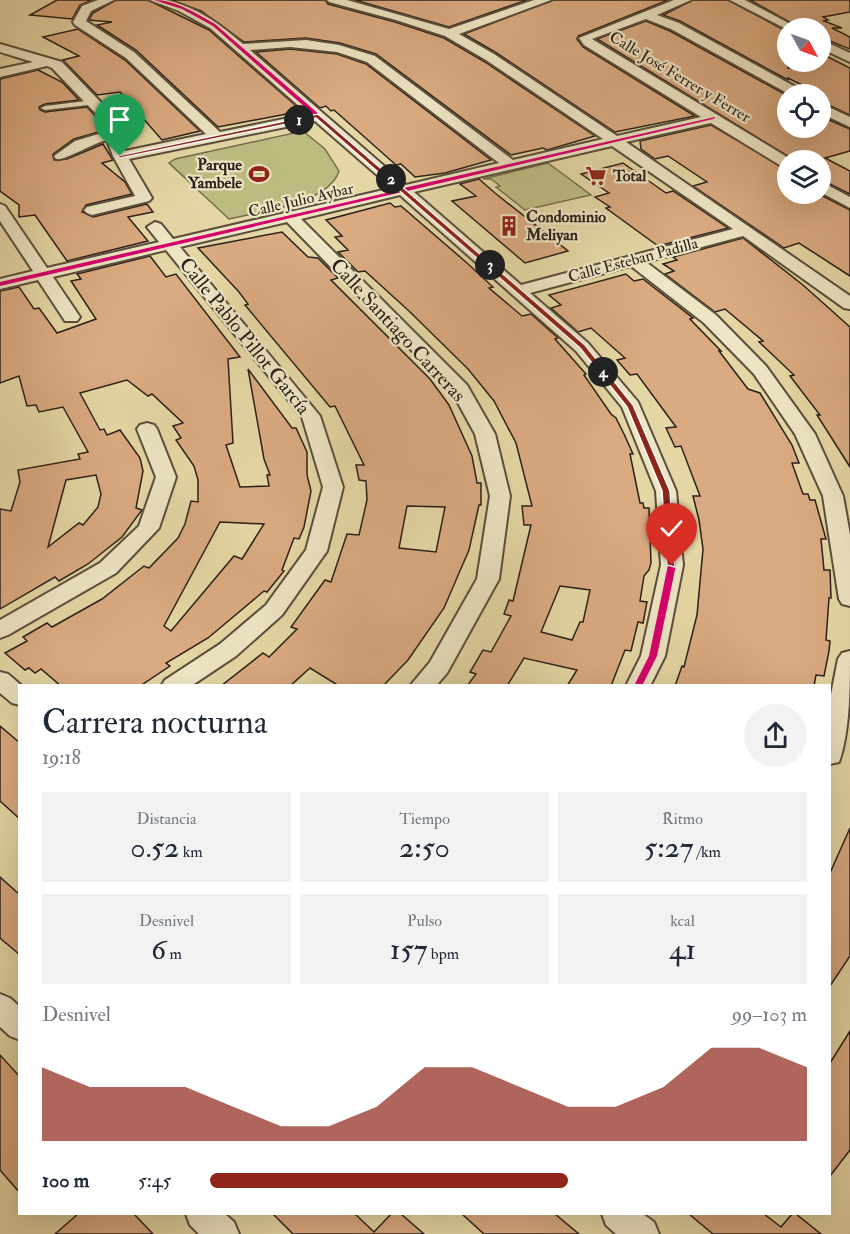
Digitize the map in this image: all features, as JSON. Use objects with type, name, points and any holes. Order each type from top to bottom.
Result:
[{"type":"street","points":[[108,0],[86,9],[79,22],[130,55],[216,136]]},
{"type":"street","points":[[156,0],[183,8],[214,25],[582,346],[631,406],[666,491],[672,565],[653,656],[639,684]]},
{"type":"street","points":[[333,0],[400,17],[449,33],[490,57],[746,230],[850,304]]},
{"type":"street","points":[[449,33],[545,0]]},
{"type":"street","points":[[647,15],[686,0]]},
{"type":"street","points":[[736,0],[777,20]]},
{"type":"street","points":[[504,3],[521,8]]},
{"type":"street","points":[[647,15],[675,26],[780,84]]},
{"type":"street","name":"Calle José Ferrer y Ferrer","points":[[647,15],[585,38],[588,42],[777,157]]},
{"type":"street","points":[[240,48],[269,44],[312,43],[350,50],[371,59],[510,165]]},
{"type":"street","points":[[0,48],[57,65],[107,117],[120,156],[144,198],[92,210]]},
{"type":"street","points":[[831,48],[850,58]]},
{"type":"street","points":[[0,74],[47,62]]},
{"type":"street","points":[[831,113],[850,123]]},
{"type":"street","points":[[120,156],[318,116]]},
{"type":"street","name":"Calle Julio Aybar","points":[[0,284],[713,118]]},
{"type":"street","points":[[61,156],[85,140],[114,134]]},
{"type":"street","points":[[831,192],[850,203]]},
{"type":"street","points":[[0,209],[70,316]]},
{"type":"street","name":"Calle Santiago Carreras","points":[[290,216],[460,389],[485,434],[500,495],[488,579],[440,667],[424,684]]},
{"type":"street","name":"Calle Pablo Pillot García","points":[[155,226],[311,416],[333,488],[316,551],[274,610],[228,650],[176,684]]},
{"type":"street","name":"Calle Esteban Padilla","points":[[519,291],[746,230]]},
{"type":"street","points":[[633,260],[710,319],[760,370],[805,434],[842,496],[850,599]]},
{"type":"street","points":[[0,630],[108,568],[150,528],[166,477],[147,429]]},
{"type":"street","points":[[831,750],[850,659]]},
{"type":"street","points":[[0,680],[18,695]]},
{"type":"street","points":[[0,1007],[18,1025]]},
{"type":"street","points":[[203,1215],[222,1234]]},
{"type":"street","points":[[619,1215],[642,1234]]},
{"type":"lane","points":[[45,108],[94,102]]},
{"type":"green space","name":"Parque Yambele","points":[[303,131],[325,149],[339,171],[333,182],[322,191],[291,205],[229,219],[169,163],[175,159]]},
{"type":"green space","points":[[548,163],[591,195],[525,210],[496,187],[500,186],[491,179],[483,179]]},
{"type":"building","points":[[57,0],[92,0],[80,5],[72,19],[30,15]]},
{"type":"building","points":[[116,0],[148,0],[209,30],[302,111],[218,127],[136,50],[97,25],[112,22],[89,20],[93,13]]},
{"type":"building","points":[[171,0],[325,0],[328,4],[395,22],[444,38],[485,62],[595,136],[547,150],[543,148],[511,155],[376,54],[340,43],[306,38],[244,42],[201,11]]},
{"type":"building","points":[[355,0],[527,0],[449,27]]},
{"type":"building","points":[[553,0],[668,0],[578,36],[577,39],[583,47],[695,116],[615,132],[464,34]]},
{"type":"building","points":[[693,0],[728,0],[777,26],[777,72],[831,72],[831,58],[850,68],[850,115],[831,106],[831,84],[800,84],[788,78],[788,80],[680,21],[663,15]]},
{"type":"building","points":[[750,0],[850,0],[850,12],[823,17],[825,18],[782,18]]},
{"type":"building","points":[[646,21],[670,31],[777,90],[777,138],[831,138],[831,121],[850,129],[850,151],[831,156],[831,150],[778,150],[597,39]]},
{"type":"building","points":[[831,24],[842,28],[832,28],[850,37],[850,49],[831,41]]},
{"type":"building","points":[[78,29],[125,60],[200,131],[162,140],[120,92],[97,95],[63,60],[79,56],[43,37]]},
{"type":"building","points":[[290,49],[337,54],[366,64],[491,160],[445,173],[415,177],[401,164],[396,165],[334,110],[331,111],[326,106],[320,108],[256,52]]},
{"type":"building","points":[[38,70],[62,82],[79,100],[45,104],[39,107],[40,110],[45,112],[87,107],[98,119],[102,131],[74,139],[53,154],[54,160],[67,159],[103,144],[113,160],[102,163],[125,182],[132,194],[86,205],[82,212],[93,217],[147,204],[153,212],[128,217],[148,241],[67,261],[35,215],[19,217],[19,205],[0,191],[0,79]]},
{"type":"building","points":[[711,125],[777,164],[777,204],[831,204],[831,200],[850,210],[850,276],[799,243],[784,248],[693,186],[707,182],[668,156],[655,159],[641,149],[640,141]]},
{"type":"building","points":[[831,161],[850,171],[850,194],[831,184]]},
{"type":"building","points":[[623,163],[666,193],[673,191],[728,228],[658,246],[606,208],[610,207],[595,197],[609,193],[581,174]]},
{"type":"building","name":"Condominio Meliyan","points":[[479,179],[568,251],[525,263],[452,201],[476,196],[460,184]]},
{"type":"building","points":[[390,203],[395,207],[401,206],[467,263],[493,287],[489,288],[522,316],[531,314],[558,338],[555,339],[586,374],[584,375],[616,418],[633,454],[630,454],[640,503],[643,503],[644,508],[649,508],[651,563],[644,576],[640,601],[647,602],[643,623],[638,622],[631,651],[625,650],[612,684],[568,684],[577,670],[524,658],[508,684],[468,684],[476,674],[470,672],[483,650],[491,652],[511,616],[504,614],[509,600],[513,601],[531,525],[524,525],[522,506],[532,506],[516,443],[494,401],[468,369],[365,271],[358,272],[338,252],[348,250],[335,237],[342,236],[326,220]],"holes":[[[560,586],[590,590],[583,622],[580,622],[572,640],[541,632]]]},
{"type":"building","points":[[282,232],[308,257],[318,258],[338,278],[331,280],[430,379],[449,405],[472,456],[477,483],[481,483],[481,505],[479,505],[469,550],[444,608],[408,660],[385,684],[336,684],[310,668],[292,684],[224,684],[263,653],[269,657],[297,629],[291,627],[325,580],[331,582],[347,534],[359,535],[367,500],[366,481],[359,480],[356,465],[364,465],[335,406],[330,407],[245,305],[248,304],[198,248]],"holes":[[[407,506],[445,507],[436,552],[399,548]]]},
{"type":"building","points":[[743,238],[803,285],[850,327],[850,467],[817,415],[820,415],[790,376],[794,375],[759,342],[763,341],[725,309],[715,312],[665,274],[674,271],[663,264],[677,260],[673,257]]},
{"type":"building","points":[[150,256],[166,277],[176,274],[240,357],[228,359],[233,443],[226,445],[240,487],[269,486],[267,475],[270,475],[264,459],[248,369],[292,428],[296,428],[307,452],[307,475],[311,491],[304,527],[299,539],[294,538],[282,570],[284,571],[267,592],[264,591],[208,638],[166,663],[170,666],[143,684],[59,684],[41,669],[35,673],[29,668],[25,670],[5,653],[27,641],[23,637],[47,623],[52,627],[102,599],[144,566],[149,568],[178,538],[185,524],[191,501],[198,502],[198,480],[194,466],[176,440],[181,438],[173,426],[183,423],[152,394],[148,396],[127,380],[80,393],[100,430],[104,429],[107,435],[120,430],[140,458],[143,471],[136,508],[142,510],[122,537],[88,564],[59,581],[55,577],[0,609],[0,509],[11,511],[20,482],[18,470],[80,459],[78,454],[88,452],[63,407],[39,412],[36,405],[27,406],[19,376],[0,383],[0,291],[19,287],[34,309],[39,308],[57,333],[96,319],[71,281],[81,279],[77,274]],"holes":[[[96,475],[101,494],[98,507],[83,525],[79,523],[48,547],[66,480]],[[220,522],[264,524],[242,559],[234,556],[171,631],[164,626]]]},
{"type":"building","points":[[626,274],[634,281],[643,279],[693,318],[690,319],[721,351],[719,351],[748,389],[760,393],[792,445],[799,463],[792,463],[803,494],[808,494],[810,500],[815,500],[826,539],[821,539],[824,570],[830,570],[831,598],[829,598],[826,640],[830,641],[824,676],[816,675],[814,684],[676,684],[682,666],[684,667],[697,615],[703,549],[693,496],[700,496],[681,446],[675,447],[666,428],[676,427],[637,374],[630,375],[617,360],[625,358],[591,328],[578,332],[551,308],[561,305],[549,295]]},
{"type":"building","points":[[0,726],[18,741],[18,817],[0,801]]},
{"type":"building","points":[[850,828],[850,956],[831,984],[831,871]]},
{"type":"building","points":[[0,877],[18,893],[18,953],[0,938]]},
{"type":"building","points":[[850,1031],[850,1150],[831,1175],[831,1061]]},
{"type":"building","points":[[0,1055],[18,1075],[18,1191],[0,1170]]},
{"type":"building","points":[[77,1215],[135,1215],[153,1234],[55,1234]]},
{"type":"building","points":[[274,1215],[356,1215],[374,1232],[390,1215],[402,1215],[424,1234],[293,1234]]},
{"type":"building","points":[[463,1215],[556,1215],[579,1234],[484,1234]]},
{"type":"building","points":[[690,1215],[765,1215],[781,1227],[791,1215],[797,1215],[821,1234],[713,1234]]},
{"type":"cycle path","points":[[156,0],[183,8],[214,25],[582,347],[631,406],[666,491],[672,565],[653,656],[639,684]]},
{"type":"cycle path","points":[[0,284],[713,118]]},
{"type":"place","name":"Parque Yambele","points":[[259,174]]},
{"type":"place","name":"Total","points":[[596,176]]},
{"type":"place","name":"Condominio Meliyan","points":[[509,226]]},
{"type":"route","points":[[120,156],[318,116],[582,346],[631,406],[666,491],[672,565]]}]
